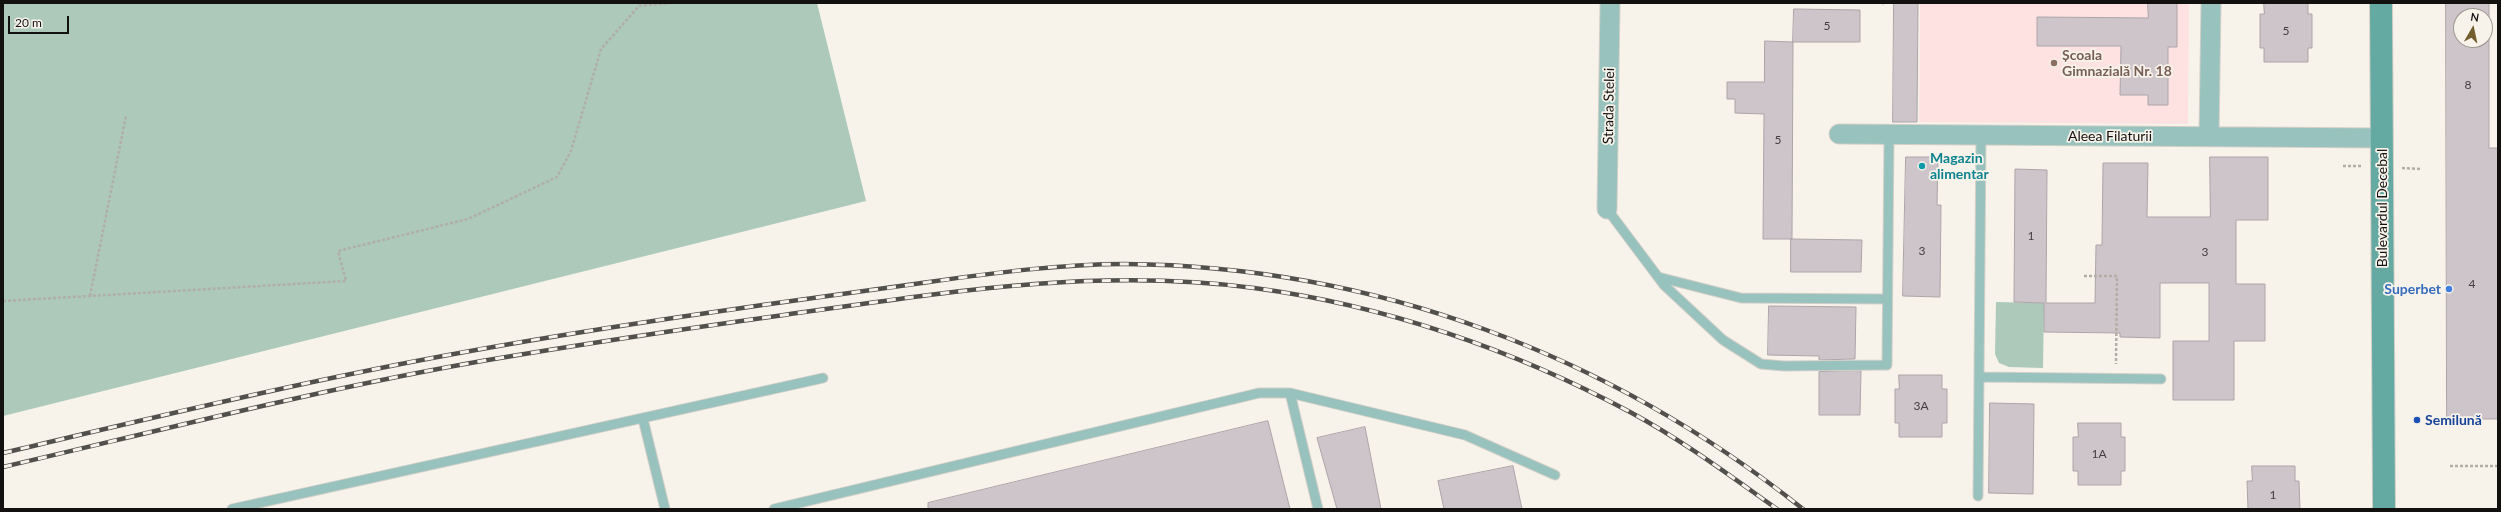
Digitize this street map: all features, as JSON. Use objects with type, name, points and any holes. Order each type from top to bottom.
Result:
[{"type":"main road","name":"Bulevardul Decebal","points":[[2381,3],[2384,509]]},
{"type":"street","name":"Strada Stelei","points":[[1607,209],[1610,3]]},
{"type":"street","points":[[2209,136],[2212,3]]},
{"type":"street","name":"Aleea Filaturii","points":[[1839,134],[2382,138]]},
{"type":"lane","points":[[1607,209],[1658,277],[1723,340],[1761,364],[1776,366],[1887,365],[1889,134]]},
{"type":"lane","points":[[1978,496],[1981,135]]},
{"type":"lane","points":[[1658,277],[1741,298],[1887,299]]},
{"type":"lane","points":[[1979,377],[2161,379]]},
{"type":"lane","points":[[232,509],[823,378]]},
{"type":"lane","points":[[774,509],[1259,393],[1290,393],[1465,435],[1555,475]]},
{"type":"lane","points":[[1290,393],[1318,509]]},
{"type":"lane","points":[[643,419],[665,509]]},
{"type":"path","points":[[3,301],[346,281],[338,251],[468,219],[557,177],[571,151],[601,49],[639,6],[671,3]]},
{"type":"path","points":[[90,296],[126,116]]},
{"type":"path","points":[[2343,166],[2365,167]]},
{"type":"path","points":[[2400,168],[2420,169]]},
{"type":"path","points":[[2084,276],[2117,276],[2116,378]]},
{"type":"path","points":[[2450,466],[2498,466]]},
{"type":"shaded area","name":"Școala Gimnazială Nr. 18","points":[[1920,3],[2189,3],[2188,124],[1919,122]]},
{"type":"green space","points":[[3,3],[817,3],[866,201],[3,416]]},
{"type":"green space","points":[[1996,302],[2044,303],[2043,368],[2009,367],[1999,363],[1995,354]]},
{"type":"building","points":[[1894,3],[1918,3],[1917,122],[1893,122]]},
{"type":"building","points":[[2148,3],[2177,3],[2177,47],[2168,47],[2168,105],[2148,105],[2148,95],[2120,95],[2121,46],[2037,46],[2037,17],[2148,18]]},
{"type":"building","points":[[2264,3],[2308,3],[2308,14],[2312,14],[2312,48],[2308,48],[2308,62],[2264,62],[2264,48],[2260,48],[2260,14],[2264,14]]},
{"type":"building","points":[[2446,3],[2489,3],[2489,8],[2453,8],[2453,48],[2489,48],[2489,148],[2498,148],[2498,419],[2447,419]]},
{"type":"building","points":[[1794,9],[1860,10],[1860,42],[1793,42]]},
{"type":"building","points":[[1765,41],[1793,42],[1792,239],[1763,239],[1764,114],[1735,113],[1735,99],[1727,99],[1727,82],[1764,82]]},
{"type":"building","points":[[1906,157],[1938,157],[1937,205],[1941,205],[1940,297],[1903,296]]},
{"type":"building","points":[[2210,157],[2268,157],[2268,220],[2236,220],[2236,284],[2265,284],[2265,341],[2234,341],[2234,400],[2173,400],[2173,341],[2209,341],[2209,283],[2160,283],[2160,338],[2120,337],[2120,333],[2044,332],[2044,303],[2014,302],[2015,169],[2047,170],[2046,303],[2095,303],[2096,245],[2102,245],[2103,163],[2148,163],[2147,217],[2210,217]]},
{"type":"building","points":[[1791,239],[1862,240],[1861,272],[1791,272]]},
{"type":"building","points":[[1769,306],[1856,307],[1855,359],[1819,360],[1819,356],[1768,355]]},
{"type":"building","points":[[1861,371],[1860,415],[1819,415],[1819,372]]},
{"type":"building","points":[[1899,375],[1942,375],[1942,389],[1947,389],[1947,423],[1942,423],[1942,437],[1899,437],[1899,423],[1895,423],[1895,389],[1899,389]]},
{"type":"building","points":[[1990,403],[2034,404],[2033,494],[1989,493]]},
{"type":"building","points":[[1268,421],[1290,509],[928,509],[928,503]]},
{"type":"building","points":[[2078,423],[2121,423],[2121,437],[2125,437],[2125,471],[2121,471],[2121,485],[2078,485],[2078,471],[2073,471],[2073,437],[2078,437]]},
{"type":"building","points":[[1365,427],[1381,509],[1337,509],[1317,438]]},
{"type":"building","points":[[1513,466],[1522,509],[1444,509],[1438,481]]},
{"type":"building","points":[[2252,466],[2295,466],[2295,481],[2299,481],[2300,509],[2248,509],[2247,481],[2252,481]]},
{"type":"railway","points":[[3,453],[316,381],[551,337],[789,301],[977,275],[1051,267],[1125,264],[1218,269],[1309,281],[1398,302],[1485,330],[1569,364],[1650,406],[1728,454],[1803,509]]},
{"type":"railway","points":[[3,467],[302,397],[482,361],[708,326],[960,291],[1018,285],[1136,280],[1195,282],[1254,288],[1303,296],[1400,318],[1447,333],[1541,369],[1630,412],[1687,446],[1777,509]]},
{"type":"place","name":"Școala Gimnazială Nr. 18","points":[[2054,63]]},
{"type":"place","name":"Magazin alimentar","points":[[1922,166]]},
{"type":"place","name":"Superbet","points":[[2449,289]]},
{"type":"place","name":"Semilună","points":[[2417,420]]}]
